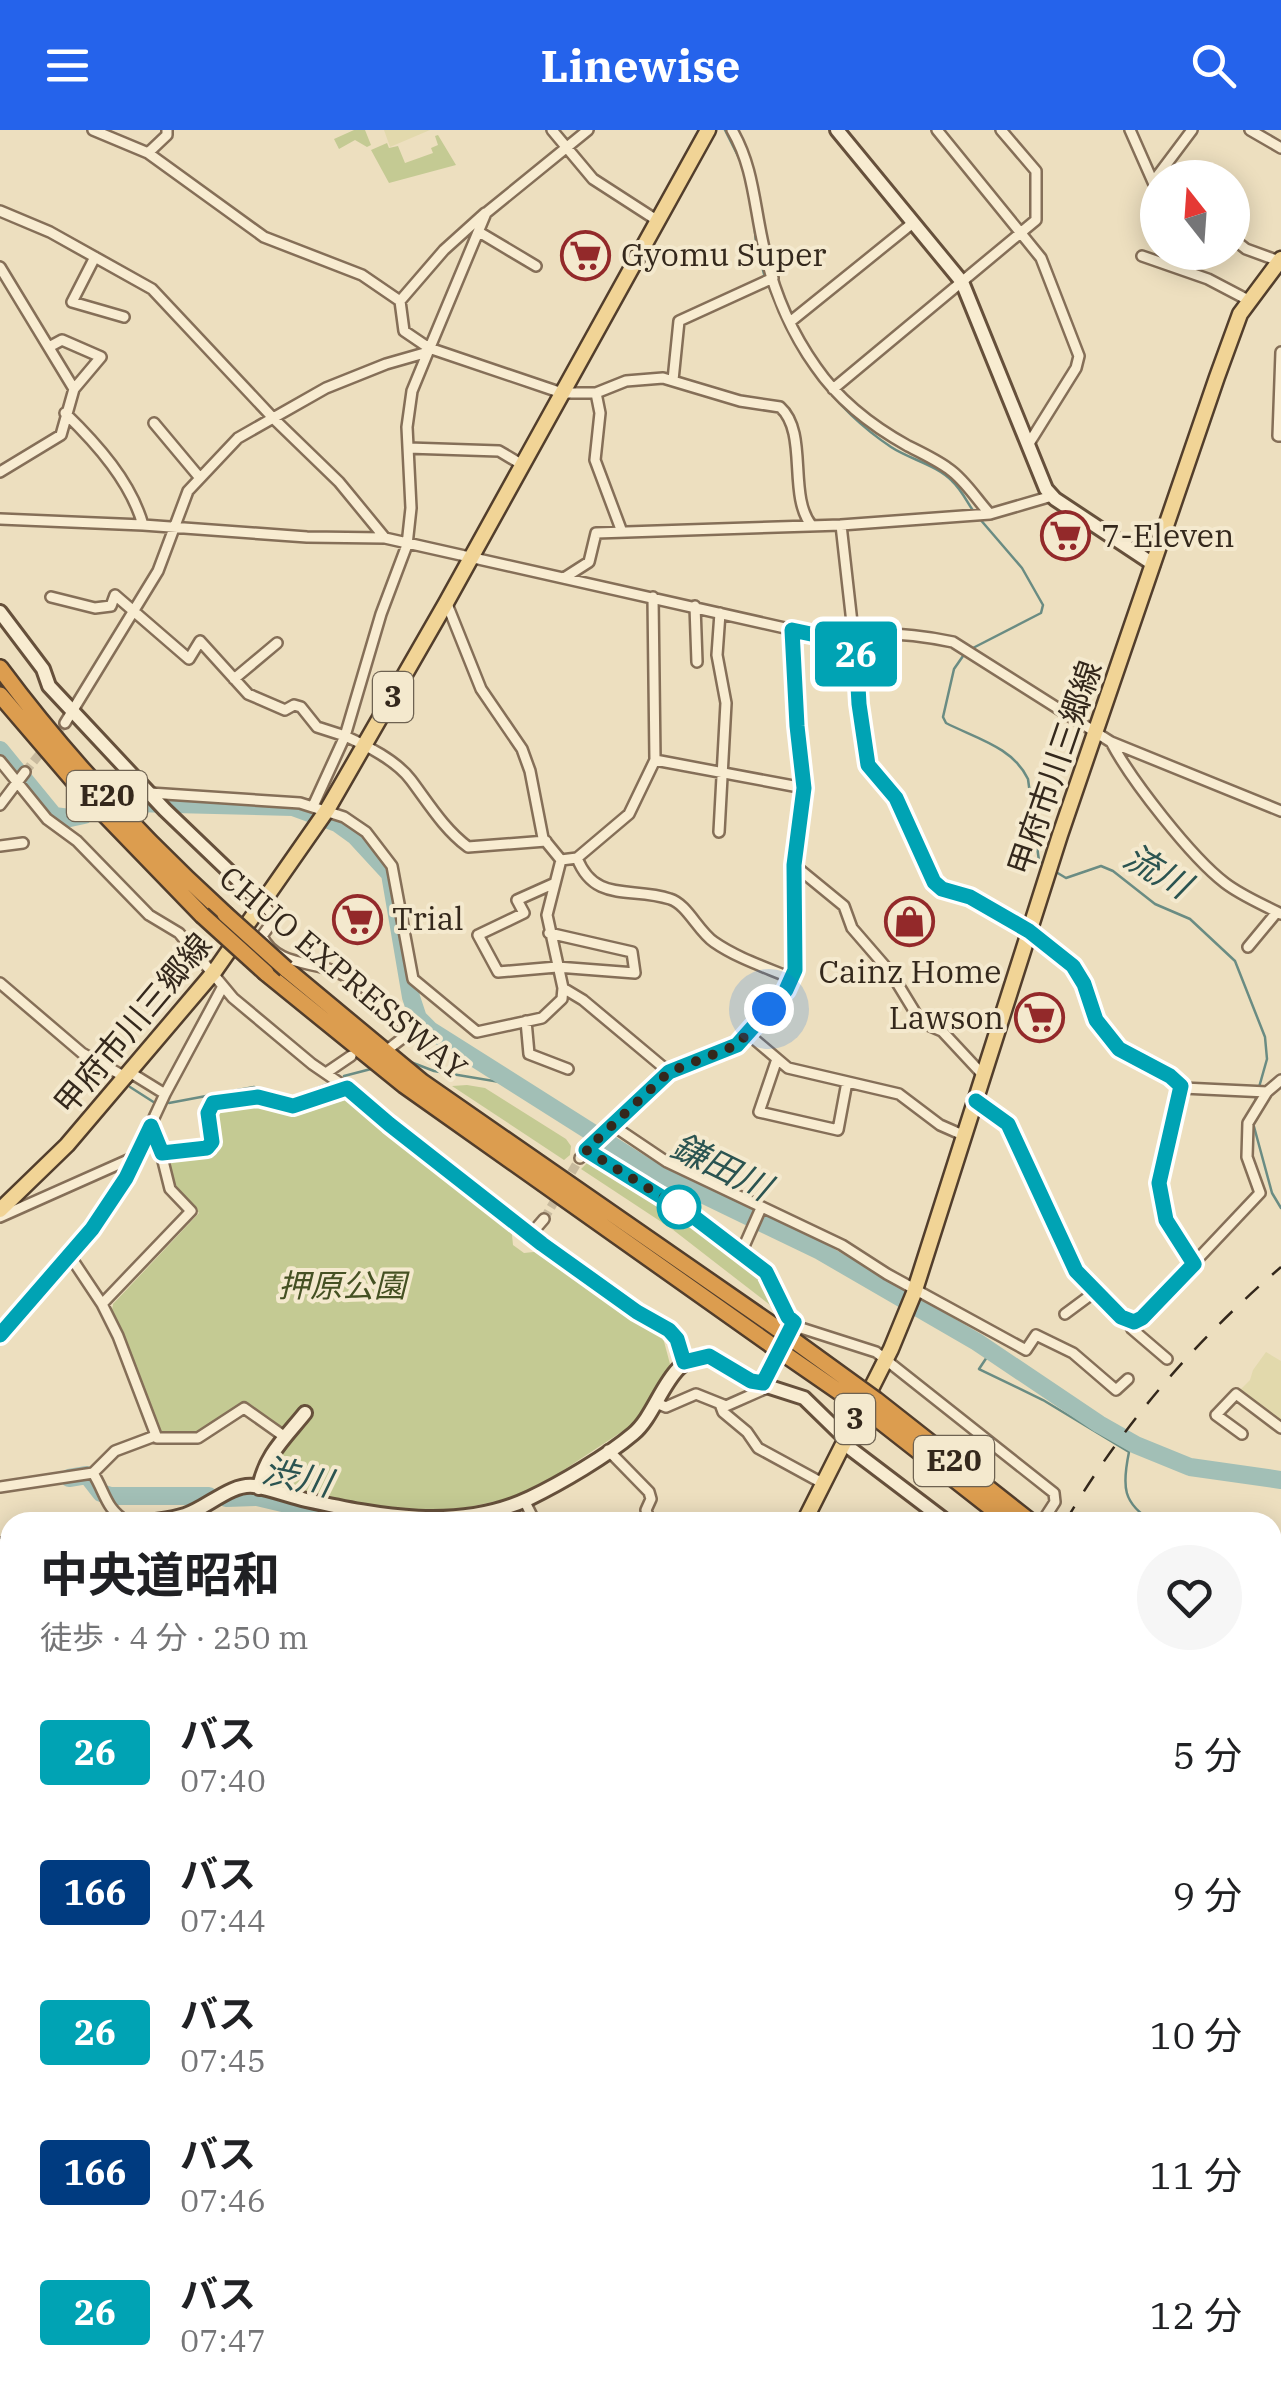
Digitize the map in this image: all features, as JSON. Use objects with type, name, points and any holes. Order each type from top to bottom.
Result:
[{"type":"highway","name":"CHUO EXPRESSWAY","points":[[0,668],[96,784],[154,846],[286,969],[429,1086],[1024,1512]]},
{"type":"highway","name":"CHUO EXPRESSWAY","points":[[0,695],[85,794],[202,915],[358,1056],[774,1336]]},
{"type":"highway","name":"CHUO EXPRESSWAY","points":[[873,1406],[997,1512]]},
{"type":"main road","name":"甲府市川三郷線","points":[[0,1213],[129,1076],[214,972],[263,904],[320,808],[365,745],[708,130]]},
{"type":"main road","name":"甲府市川三郷線","points":[[809,1512],[906,1316],[1049,867],[1217,376],[1240,314],[1280,260]]},
{"type":"street","points":[[93,130],[148,152],[264,237],[362,274],[400,301],[404,332],[428,350],[562,393],[596,393],[626,382],[673,380],[740,401],[768,402],[786,412],[803,511],[812,526]]},
{"type":"street","points":[[148,152],[167,135],[167,130]]},
{"type":"street","points":[[552,130],[592,178],[658,220]]},
{"type":"street","points":[[400,301],[444,250],[588,130]]},
{"type":"street","points":[[732,130],[748,162],[772,278],[814,366],[870,423],[946,466],[987,514]]},
{"type":"street","points":[[837,130],[962,282],[1046,489],[1153,564]]},
{"type":"street","points":[[937,130],[1041,258],[1079,356],[1076,368],[1028,444]]},
{"type":"street","points":[[834,389],[1036,220],[1036,171],[1001,130]]},
{"type":"street","points":[[1130,130],[1144,160]]},
{"type":"street","points":[[1171,160],[1192,130]]},
{"type":"street","points":[[1250,130],[1281,148]]},
{"type":"street","points":[[0,211],[50,232],[152,289],[339,482],[385,538]]},
{"type":"street","points":[[320,808],[406,545],[411,508],[407,427],[412,391],[486,212]]},
{"type":"street","points":[[790,322],[914,222]]},
{"type":"street","points":[[479,232],[536,266]]},
{"type":"street","points":[[1250,250],[1280,260]]},
{"type":"street","points":[[95,257],[72,302],[124,317]]},
{"type":"street","points":[[0,267],[74,389]]},
{"type":"street","points":[[1182,270],[1250,301]]},
{"type":"street","points":[[673,380],[678,321],[772,278]]},
{"type":"street","points":[[0,472],[61,434],[74,389],[101,356],[62,340],[49,347]]},
{"type":"street","points":[[64,723],[158,571],[188,491],[238,438],[326,388],[428,350]]},
{"type":"street","points":[[1281,352],[1281,436]]},
{"type":"street","points":[[596,393],[600,413],[595,460],[622,532]]},
{"type":"street","points":[[65,413],[96,443],[139,508],[144,525]]},
{"type":"street","points":[[154,423],[200,478]]},
{"type":"street","points":[[408,448],[498,450],[521,464]]},
{"type":"street","points":[[564,578],[589,562],[593,534],[812,526],[987,514],[1052,496]]},
{"type":"street","points":[[0,519],[258,535],[385,538],[825,637],[855,632],[952,642],[1111,742],[1281,811]]},
{"type":"street","points":[[842,524],[868,765],[896,798],[928,872],[942,889],[970,897],[1029,931],[1073,966],[1084,984],[1096,1020],[1119,1049],[1181,1086],[1267,1092]]},
{"type":"street","points":[[52,597],[95,608],[111,606],[116,595],[189,659],[200,641],[248,694],[286,710],[294,705],[302,707],[317,726],[365,745],[410,778],[422,800],[468,847],[546,841]]},
{"type":"street","points":[[561,860],[577,858],[629,814],[655,760],[652,598]]},
{"type":"street","points":[[446,603],[481,689],[522,748],[546,841],[561,860]]},
{"type":"street","points":[[695,606],[697,662]]},
{"type":"street","points":[[0,612],[43,670],[49,686],[165,810],[263,904],[274,918],[262,936],[265,943],[288,961],[337,972],[366,988],[402,1018],[404,1037],[388,1049]]},
{"type":"street","points":[[719,832],[726,703],[717,655],[720,613]]},
{"type":"street","points":[[792,630],[804,788],[794,865],[795,970],[786,990],[737,1045],[669,1072],[586,1151],[694,1217],[766,1272],[788,1317],[801,1328],[876,1352],[1054,1494],[1055,1502],[1046,1512]]},
{"type":"street","points":[[234,679],[278,642]]},
{"type":"street","points":[[1111,742],[1144,792],[1214,874],[1279,913],[1248,947]]},
{"type":"street","points":[[655,760],[804,788]]},
{"type":"street","points":[[0,761],[46,819],[77,840],[149,914],[179,933],[214,972],[222,988],[531,1234],[637,1312],[669,1330],[677,1339],[684,1362]]},
{"type":"street","points":[[0,805],[25,772]]},
{"type":"street","points":[[150,794],[234,796],[320,808],[366,832],[392,866],[413,979],[477,1032],[542,1018],[562,999],[547,915],[561,860]]},
{"type":"street","points":[[0,846],[23,842]]},
{"type":"street","points":[[577,858],[596,887],[674,899],[709,938],[726,950],[791,978]]},
{"type":"street","points":[[794,865],[844,906],[852,928],[891,973],[921,1022],[942,1031],[984,1075]]},
{"type":"street","points":[[550,933],[632,952],[635,973],[557,967],[498,972],[478,935],[524,912],[517,900],[555,883]]},
{"type":"street","points":[[0,983],[68,1043],[166,1094]]},
{"type":"street","points":[[0,1335],[101,1216],[222,988]]},
{"type":"street","points":[[563,988],[583,1000],[669,1072]]},
{"type":"street","points":[[526,1021],[529,1054],[568,1069]]},
{"type":"street","points":[[748,1034],[788,1068],[899,1094],[940,1125],[965,1136]]},
{"type":"street","points":[[326,1074],[358,1056]]},
{"type":"street","points":[[777,1059],[760,1112],[838,1130],[847,1082]]},
{"type":"street","points":[[1128,1322],[1142,1318],[1260,1193],[1247,1157],[1248,1123],[1267,1092],[1281,1080]]},
{"type":"street","points":[[1181,1086],[1159,1183],[1166,1220],[1194,1264]]},
{"type":"street","points":[[162,1153],[207,1148],[212,1142],[208,1113],[213,1103],[258,1097],[293,1106],[347,1088]]},
{"type":"street","points":[[976,1101],[1008,1124],[1076,1271],[1167,1359]]},
{"type":"street","points":[[102,1304],[191,1211],[170,1189],[151,1126]]},
{"type":"street","points":[[610,1126],[667,1162],[842,1245],[915,1291],[1026,1350],[1036,1335],[1073,1353],[1116,1390],[1128,1378]]},
{"type":"street","points":[[0,1213],[4,1218],[136,1156]]},
{"type":"street","points":[[741,1253],[761,1208]]},
{"type":"street","points":[[531,1234],[544,1218]]},
{"type":"street","points":[[70,1256],[102,1304],[132,1370],[155,1436]]},
{"type":"street","points":[[1065,1314],[1096,1291]]},
{"type":"street","points":[[656,1403],[666,1407],[696,1394],[720,1404],[735,1404],[767,1384],[794,1322]]},
{"type":"street","points":[[496,1512],[524,1500],[639,1429],[684,1362],[709,1356],[751,1381],[804,1398],[846,1438],[851,1449],[934,1512]]},
{"type":"street","points":[[1242,1434],[1216,1415],[1236,1394],[1281,1428]]},
{"type":"street","points":[[720,1404],[758,1448],[824,1484]]},
{"type":"street","points":[[0,1487],[92,1473],[115,1451],[155,1436],[198,1438],[244,1408],[285,1437]]},
{"type":"street","points":[[259,1488],[270,1454],[305,1413]]},
{"type":"street","points":[[608,1450],[649,1492],[647,1512]]},
{"type":"street","points":[[92,1473],[112,1512]]},
{"type":"street","points":[[192,1512],[244,1487],[343,1512]]},
{"type":"street","points":[[524,1500],[530,1512]]},
{"type":"shaded area","points":[[384,130],[430,130],[390,147]]},
{"type":"shaded area","points":[[1266,1352],[1281,1361],[1281,1428],[1236,1394],[1250,1380]]},
{"type":"green space","points":[[354,130],[365,130],[371,145],[367,147],[355,140],[339,149],[334,139]]},
{"type":"green space","points":[[438,135],[456,165],[389,183],[371,150],[387,143],[389,148],[398,146],[405,163],[433,153],[431,148],[438,145]]},
{"type":"green space","points":[[452,1086],[485,1088],[566,1139],[571,1146],[570,1155],[564,1160]]},
{"type":"green space","name":"押原公園","points":[[347,1096],[511,1225],[513,1245],[524,1253],[543,1251],[662,1334],[670,1364],[635,1423],[541,1485],[514,1497],[460,1509],[416,1512],[366,1507],[280,1489],[266,1472],[291,1436],[245,1405],[191,1435],[180,1437],[157,1430],[112,1310],[113,1304],[199,1213],[176,1188],[169,1165],[173,1159],[217,1154],[214,1117],[218,1112],[259,1106],[291,1114]]},
{"type":"green space","points":[[592,1158],[670,1204],[760,1273],[773,1299],[770,1305],[672,1229],[581,1169]]},
{"type":"waterway","name":"流川","points":[[725,130],[742,164]]},
{"type":"waterway","name":"流川","points":[[754,221],[764,274]]},
{"type":"waterway","name":"流川","points":[[768,284],[790,332],[833,396],[891,447],[946,475],[974,512]]},
{"type":"waterway","name":"流川","points":[[971,649],[1041,613],[1043,605],[1022,568],[979,518]]},
{"type":"waterway","name":"流川","points":[[963,656],[954,669],[943,717],[946,723],[1003,751],[1021,768],[1028,779],[1039,861],[1045,865]]},
{"type":"waterway","name":"鎌田川","points":[[0,750],[54,816],[84,815]]},
{"type":"waterway","name":"鎌田川","points":[[132,803],[293,807],[337,823],[355,836],[390,874],[411,997],[418,1018],[430,1030],[648,1168],[820,1251],[977,1342],[1136,1445],[1190,1467],[1281,1480]]},
{"type":"waterway","name":"流川","points":[[1056,872],[1066,878],[1101,866],[1113,871],[1155,904],[1190,919],[1235,961],[1265,1037],[1267,1059],[1254,1105]]},
{"type":"waterway","points":[[27,1012],[52,1033]]},
{"type":"waterway","points":[[408,1061],[434,1071],[512,1084]]},
{"type":"waterway","points":[[344,1076],[371,1069]]},
{"type":"waterway","points":[[169,1103],[254,1087],[288,1099],[328,1084]]},
{"type":"waterway","points":[[130,1087],[155,1103]]},
{"type":"waterway","name":"流川","points":[[1253,1123],[1272,1193],[1281,1208]]},
{"type":"waterway","points":[[991,1351],[979,1369],[1043,1400],[1129,1452],[1125,1484],[1130,1501],[1140,1512]]},
{"type":"waterway","name":"渋川","points":[[69,1478],[87,1475],[101,1493],[111,1496],[209,1496]]},
{"type":"waterway","name":"渋川","points":[[226,1498],[257,1497],[320,1512]]},
{"type":"tunnel","points":[[25,772],[65,723]]},
{"type":"tunnel","points":[[544,1219],[580,1158]]},
{"type":"railway","points":[[1071,1512],[1111,1451],[1162,1386],[1281,1267]]},
{"type":"bus line","name":"26","points":[[0,1335],[92,1229],[126,1178],[151,1126],[162,1153],[207,1148],[212,1142],[208,1113],[213,1103],[258,1097],[293,1106],[347,1088],[542,1244],[637,1312],[669,1330],[677,1339],[684,1362],[709,1356],[751,1381],[763,1383],[794,1322],[766,1272],[694,1217],[586,1150],[669,1072],[737,1045],[786,990],[795,970],[794,865],[804,788],[792,630],[825,637],[855,632],[859,704],[868,765],[896,798],[934,882],[954,894],[970,897],[1029,931],[1073,966],[1084,984],[1096,1020],[1119,1049],[1181,1086],[1159,1183],[1166,1220],[1194,1264],[1142,1318],[1128,1322],[1076,1271],[1008,1124],[976,1101]]},
{"type":"place","name":"Gyomu Super","points":[[586,255]]},
{"type":"place","name":"7-Eleven","points":[[1066,536]]},
{"type":"place","name":"Trial","points":[[357,919]]},
{"type":"place","name":"Cainz Home","points":[[910,922]]},
{"type":"place","name":"Lawson","points":[[1039,1018]]},
{"type":"route","points":[[679,1207],[586,1150],[669,1072],[737,1045],[769,1009]]}]
